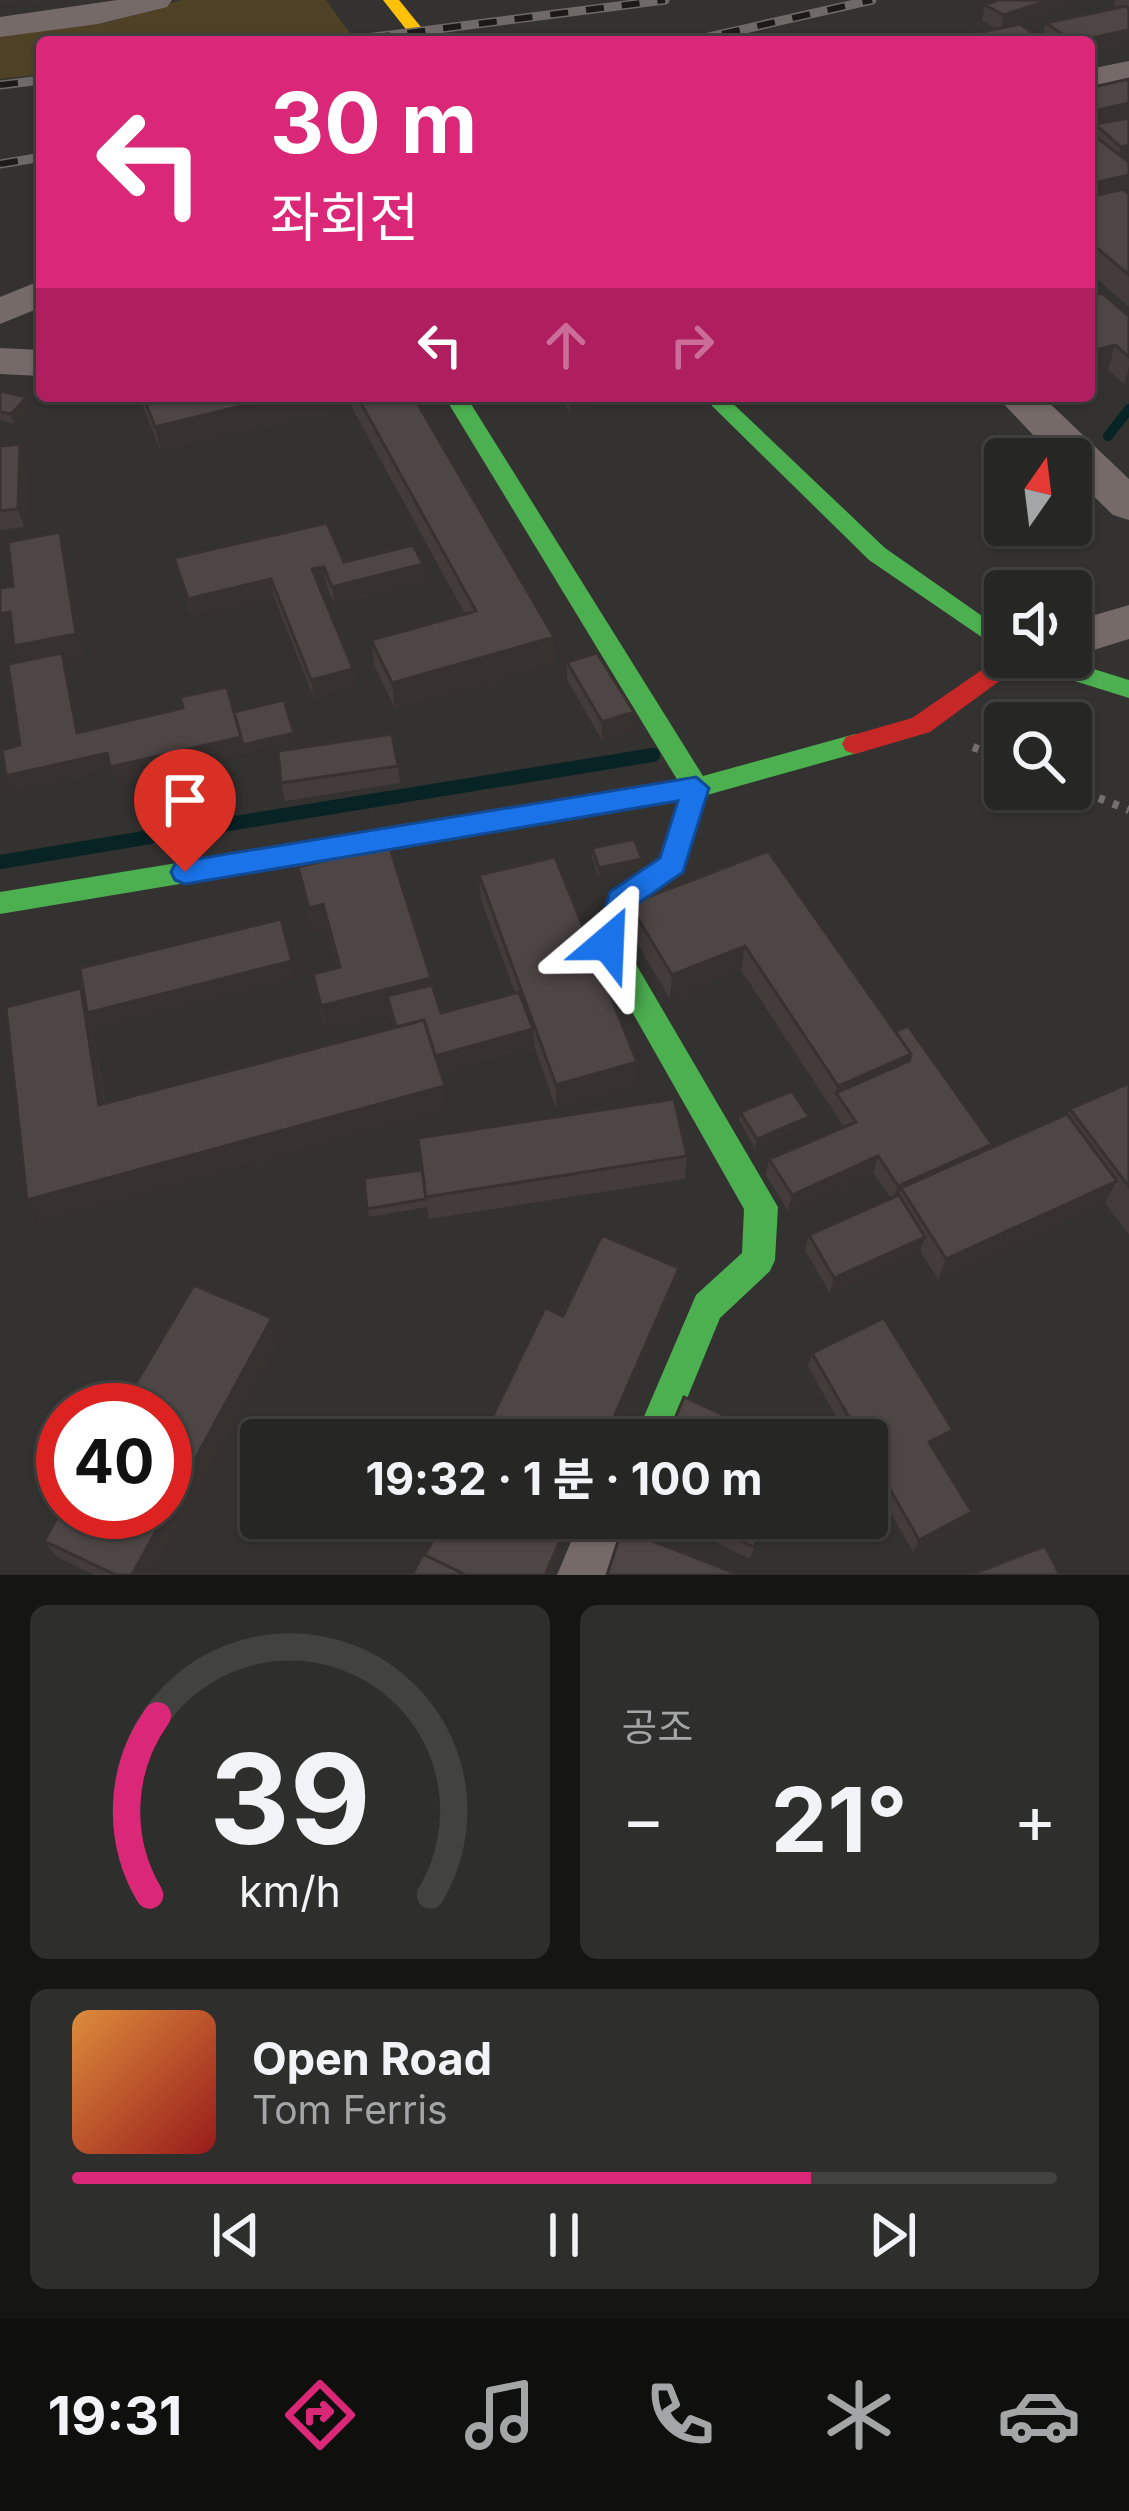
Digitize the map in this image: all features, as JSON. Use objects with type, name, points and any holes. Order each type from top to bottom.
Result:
[{"type":"main road","points":[[392,0],[420,36]]},
{"type":"main road","points":[[458,402],[696,788],[673,864],[620,900],[608,943],[761,1207],[758,1259],[708,1307],[661,1419]]},
{"type":"main road","points":[[719,402],[878,554],[984,629]]},
{"type":"main road","points":[[0,903],[696,788],[921,725],[991,678]]},
{"type":"main road","points":[[1092,678],[1129,689]]},
{"type":"street","points":[[0,27],[98,14],[156,0]]},
{"type":"street","points":[[1095,78],[1129,71]]},
{"type":"street","points":[[0,312],[36,295]]},
{"type":"street","points":[[0,361],[36,363]]},
{"type":"street","points":[[1023,402],[1129,505]]},
{"type":"street","points":[[1092,633],[1129,622]]},
{"type":"street","points":[[595,1575],[610,1539]]},
{"type":"path","points":[[1092,795],[1129,810]]},
{"type":"shaded area","points":[[181,0],[326,0],[352,36],[36,36],[36,75],[0,79],[0,36],[108,22]]},
{"type":"building","points":[[998,0],[1049,0],[1004,15],[985,5]]},
{"type":"building","points":[[1129,9],[1129,30],[1095,37],[1064,36],[1046,23]]},
{"type":"building","points":[[1020,24],[1037,36],[963,36]]},
{"type":"building","points":[[1129,79],[1129,103],[1095,111],[1095,87]]},
{"type":"building","points":[[1129,118],[1129,145],[1121,147],[1095,124]]},
{"type":"building","points":[[1095,136],[1129,162],[1129,175],[1095,183]]},
{"type":"building","points":[[1123,189],[1129,194],[1129,275],[1095,246],[1095,196]]},
{"type":"building","points":[[1102,293],[1129,316],[1129,357],[1115,345],[1095,350],[1095,295]]},
{"type":"building","points":[[0,391],[27,397],[11,414],[0,412]]},
{"type":"building","points":[[145,402],[258,402],[155,427]]},
{"type":"building","points":[[360,402],[417,402],[554,637],[392,683],[371,640],[476,611]]},
{"type":"building","points":[[20,444],[18,509],[0,511],[0,446]]},
{"type":"building","points":[[327,523],[344,562],[413,545],[423,564],[332,587],[324,567],[312,569],[353,669],[311,680],[271,579],[188,599],[174,558]]},
{"type":"building","points":[[60,532],[76,634],[14,646],[10,612],[0,614],[0,588],[13,586],[8,542]]},
{"type":"building","points":[[62,653],[77,733],[183,708],[180,697],[227,687],[241,737],[110,767],[107,753],[6,776],[2,750],[20,745],[8,664]]},
{"type":"building","points":[[597,653],[634,712],[602,722],[567,662]]},
{"type":"building","points":[[284,700],[294,733],[243,745],[234,712]]},
{"type":"building","points":[[392,734],[398,766],[281,783],[278,751]]},
{"type":"building","points":[[634,839],[642,859],[599,868],[592,848]]},
{"type":"building","points":[[389,845],[431,978],[321,1006],[313,974],[340,967],[323,904],[309,908],[298,867]]},
{"type":"building","points":[[768,851],[911,1054],[838,1086],[745,946],[672,975],[629,904]]},
{"type":"building","points":[[555,857],[637,1062],[556,1085],[479,875]]},
{"type":"building","points":[[281,919],[292,961],[87,1013],[80,968]]},
{"type":"building","points":[[432,985],[441,1013],[519,992],[533,1029],[435,1056],[424,1020],[396,1027],[387,996]]},
{"type":"building","points":[[81,988],[99,1105],[424,1020],[445,1086],[27,1200],[6,1007]]},
{"type":"building","points":[[908,1026],[992,1144],[898,1186],[878,1156],[792,1195],[769,1159],[856,1122],[836,1093],[909,1061],[911,1054],[895,1031]]},
{"type":"building","points":[[1129,1083],[1129,1187],[1070,1109]]},
{"type":"building","points":[[792,1091],[809,1117],[757,1139],[740,1112]]},
{"type":"building","points":[[674,1099],[687,1156],[426,1197],[418,1138]]},
{"type":"building","points":[[1067,1114],[1117,1181],[946,1259],[901,1188]]},
{"type":"building","points":[[422,1170],[426,1199],[367,1209],[364,1178]]},
{"type":"building","points":[[899,1195],[925,1237],[834,1278],[809,1235]]},
{"type":"building","points":[[602,1235],[679,1268],[613,1419],[491,1419],[545,1308],[563,1316]]},
{"type":"building","points":[[194,1285],[272,1318],[192,1465],[192,1383],[136,1383]]},
{"type":"building","points":[[884,1318],[953,1430],[929,1442],[972,1512],[919,1540],[888,1486],[888,1419],[850,1419],[812,1353]]},
{"type":"building","points":[[684,1397],[732,1419],[675,1419]]},
{"type":"building","points":[[152,1539],[132,1575],[116,1575],[44,1541]]},
{"type":"building","points":[[433,1539],[561,1539],[545,1575],[466,1575],[425,1555]]},
{"type":"building","points":[[619,1539],[648,1539],[740,1575],[607,1575]]},
{"type":"building","points":[[1045,1546],[1060,1575],[970,1575]]},
{"type":"building","points":[[423,1554],[466,1575],[412,1575]]},
{"type":"waterway","points":[[1108,436],[1129,409]]},
{"type":"waterway","points":[[222,825],[653,755]]},
{"type":"waterway","points":[[0,862],[150,837]]},
{"type":"railway","points":[[383,36],[665,0]]},
{"type":"railway","points":[[713,36],[872,0]]},
{"type":"railway","points":[[0,85],[36,81]]},
{"type":"railway","points":[[0,164],[36,158]]},
{"type":"traffic: fast","points":[[459,402],[696,788],[673,864],[621,900],[608,943],[761,1207],[758,1260],[708,1307],[661,1419]]},
{"type":"traffic: fast","points":[[719,402],[877,554],[984,629]]},
{"type":"traffic: fast","points":[[1092,678],[1129,689]]},
{"type":"traffic: fast","points":[[0,903],[696,788],[855,744]]},
{"type":"traffic: slow","points":[[391,0],[420,36]]},
{"type":"traffic: jam","points":[[855,744],[921,725],[989,678]]},
{"type":"route","points":[[185,872],[696,788],[673,864],[620,900],[608,943]]}]
